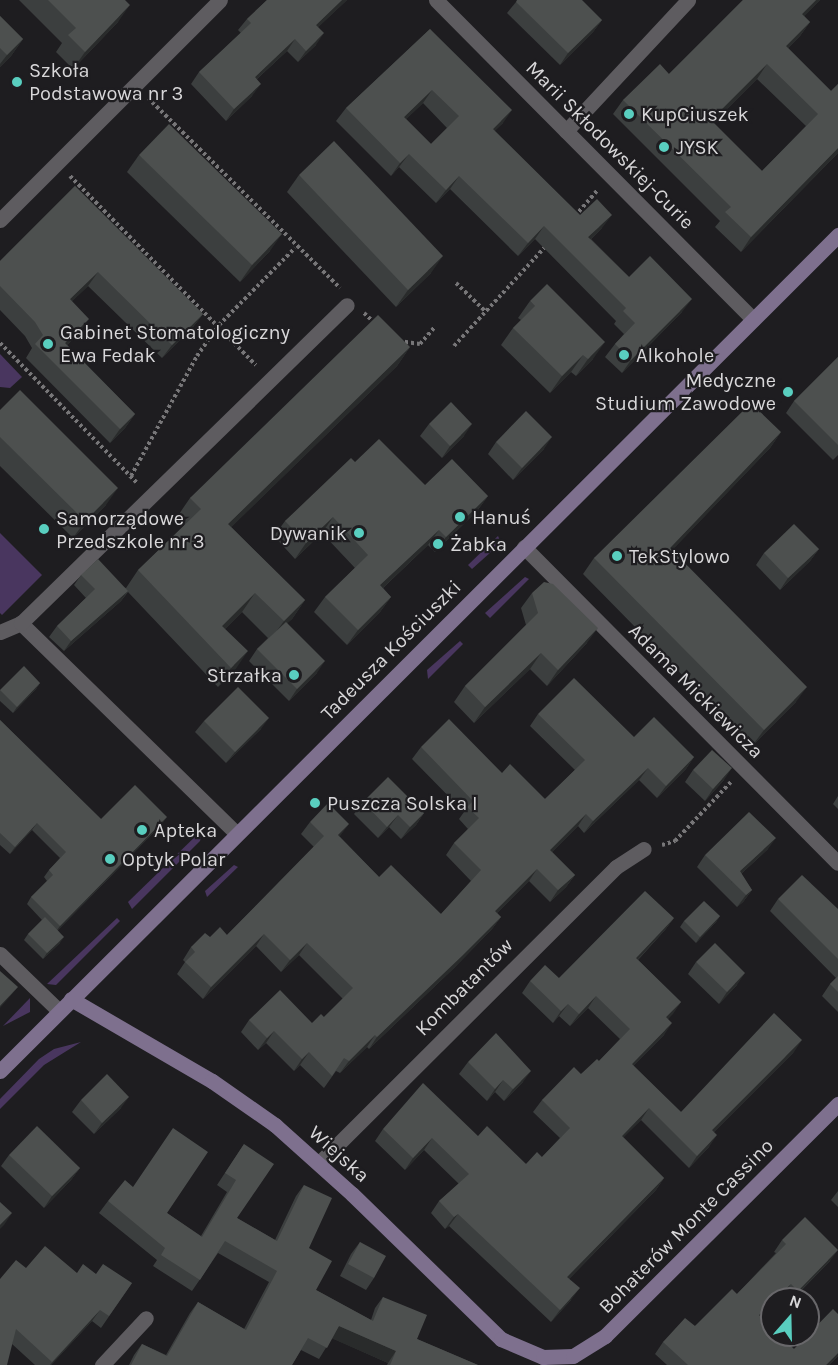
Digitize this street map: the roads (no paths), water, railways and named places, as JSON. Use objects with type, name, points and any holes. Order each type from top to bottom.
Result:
[{"type":"street","points":[[0,220],[220,0]]},
{"type":"street","name":"Marii Skłodowskiej-Curie","points":[[436,0],[753,319]]},
{"type":"street","points":[[566,132],[688,0]]},
{"type":"street","name":"Tadeusza Kościuszki","points":[[0,1071],[236,833],[838,235]]},
{"type":"street","points":[[0,632],[21,623],[349,300]]},
{"type":"street","name":"Adama Mickiewicza","points":[[524,548],[838,864]]},
{"type":"street","points":[[21,623],[236,833]]},
{"type":"street","name":"Kombatantów","points":[[319,1162],[616,867],[644,849]]},
{"type":"street","points":[[0,954],[59,1011]]},
{"type":"street","name":"Wiejska","points":[[71,999],[233,1095],[319,1162],[501,1339],[553,1362]]},
{"type":"street","name":"Bohaterów Monte Cassino","points":[[553,1362],[583,1351],[605,1336],[838,1104]]},
{"type":"street","points":[[102,1365],[146,1318]]},
{"type":"place","name":"Szkoła Podstawowa nr 3","points":[[17,82]]},
{"type":"place","name":"KupCiuszek","points":[[629,114]]},
{"type":"place","name":"JYSK","points":[[664,147]]},
{"type":"place","name":"Gabinet Stomatologiczny Ewa Fedak","points":[[48,344]]},
{"type":"place","name":"Alkohole","points":[[624,355]]},
{"type":"place","name":"Medyczne Studium Zawodowe","points":[[788,392]]},
{"type":"place","name":"Hanuś","points":[[460,517]]},
{"type":"place","name":"Samorządowe Przedszkole nr 3","points":[[44,529]]},
{"type":"place","name":"Dywanik","points":[[359,533]]},
{"type":"place","name":"Żabka","points":[[438,544]]},
{"type":"place","name":"TekStylowo","points":[[617,556]]},
{"type":"place","name":"Strzałka","points":[[294,675]]},
{"type":"place","name":"Puszcza Solska I","points":[[315,803]]},
{"type":"place","name":"Apteka","points":[[142,830]]},
{"type":"place","name":"Optyk Polar","points":[[110,859]]}]
